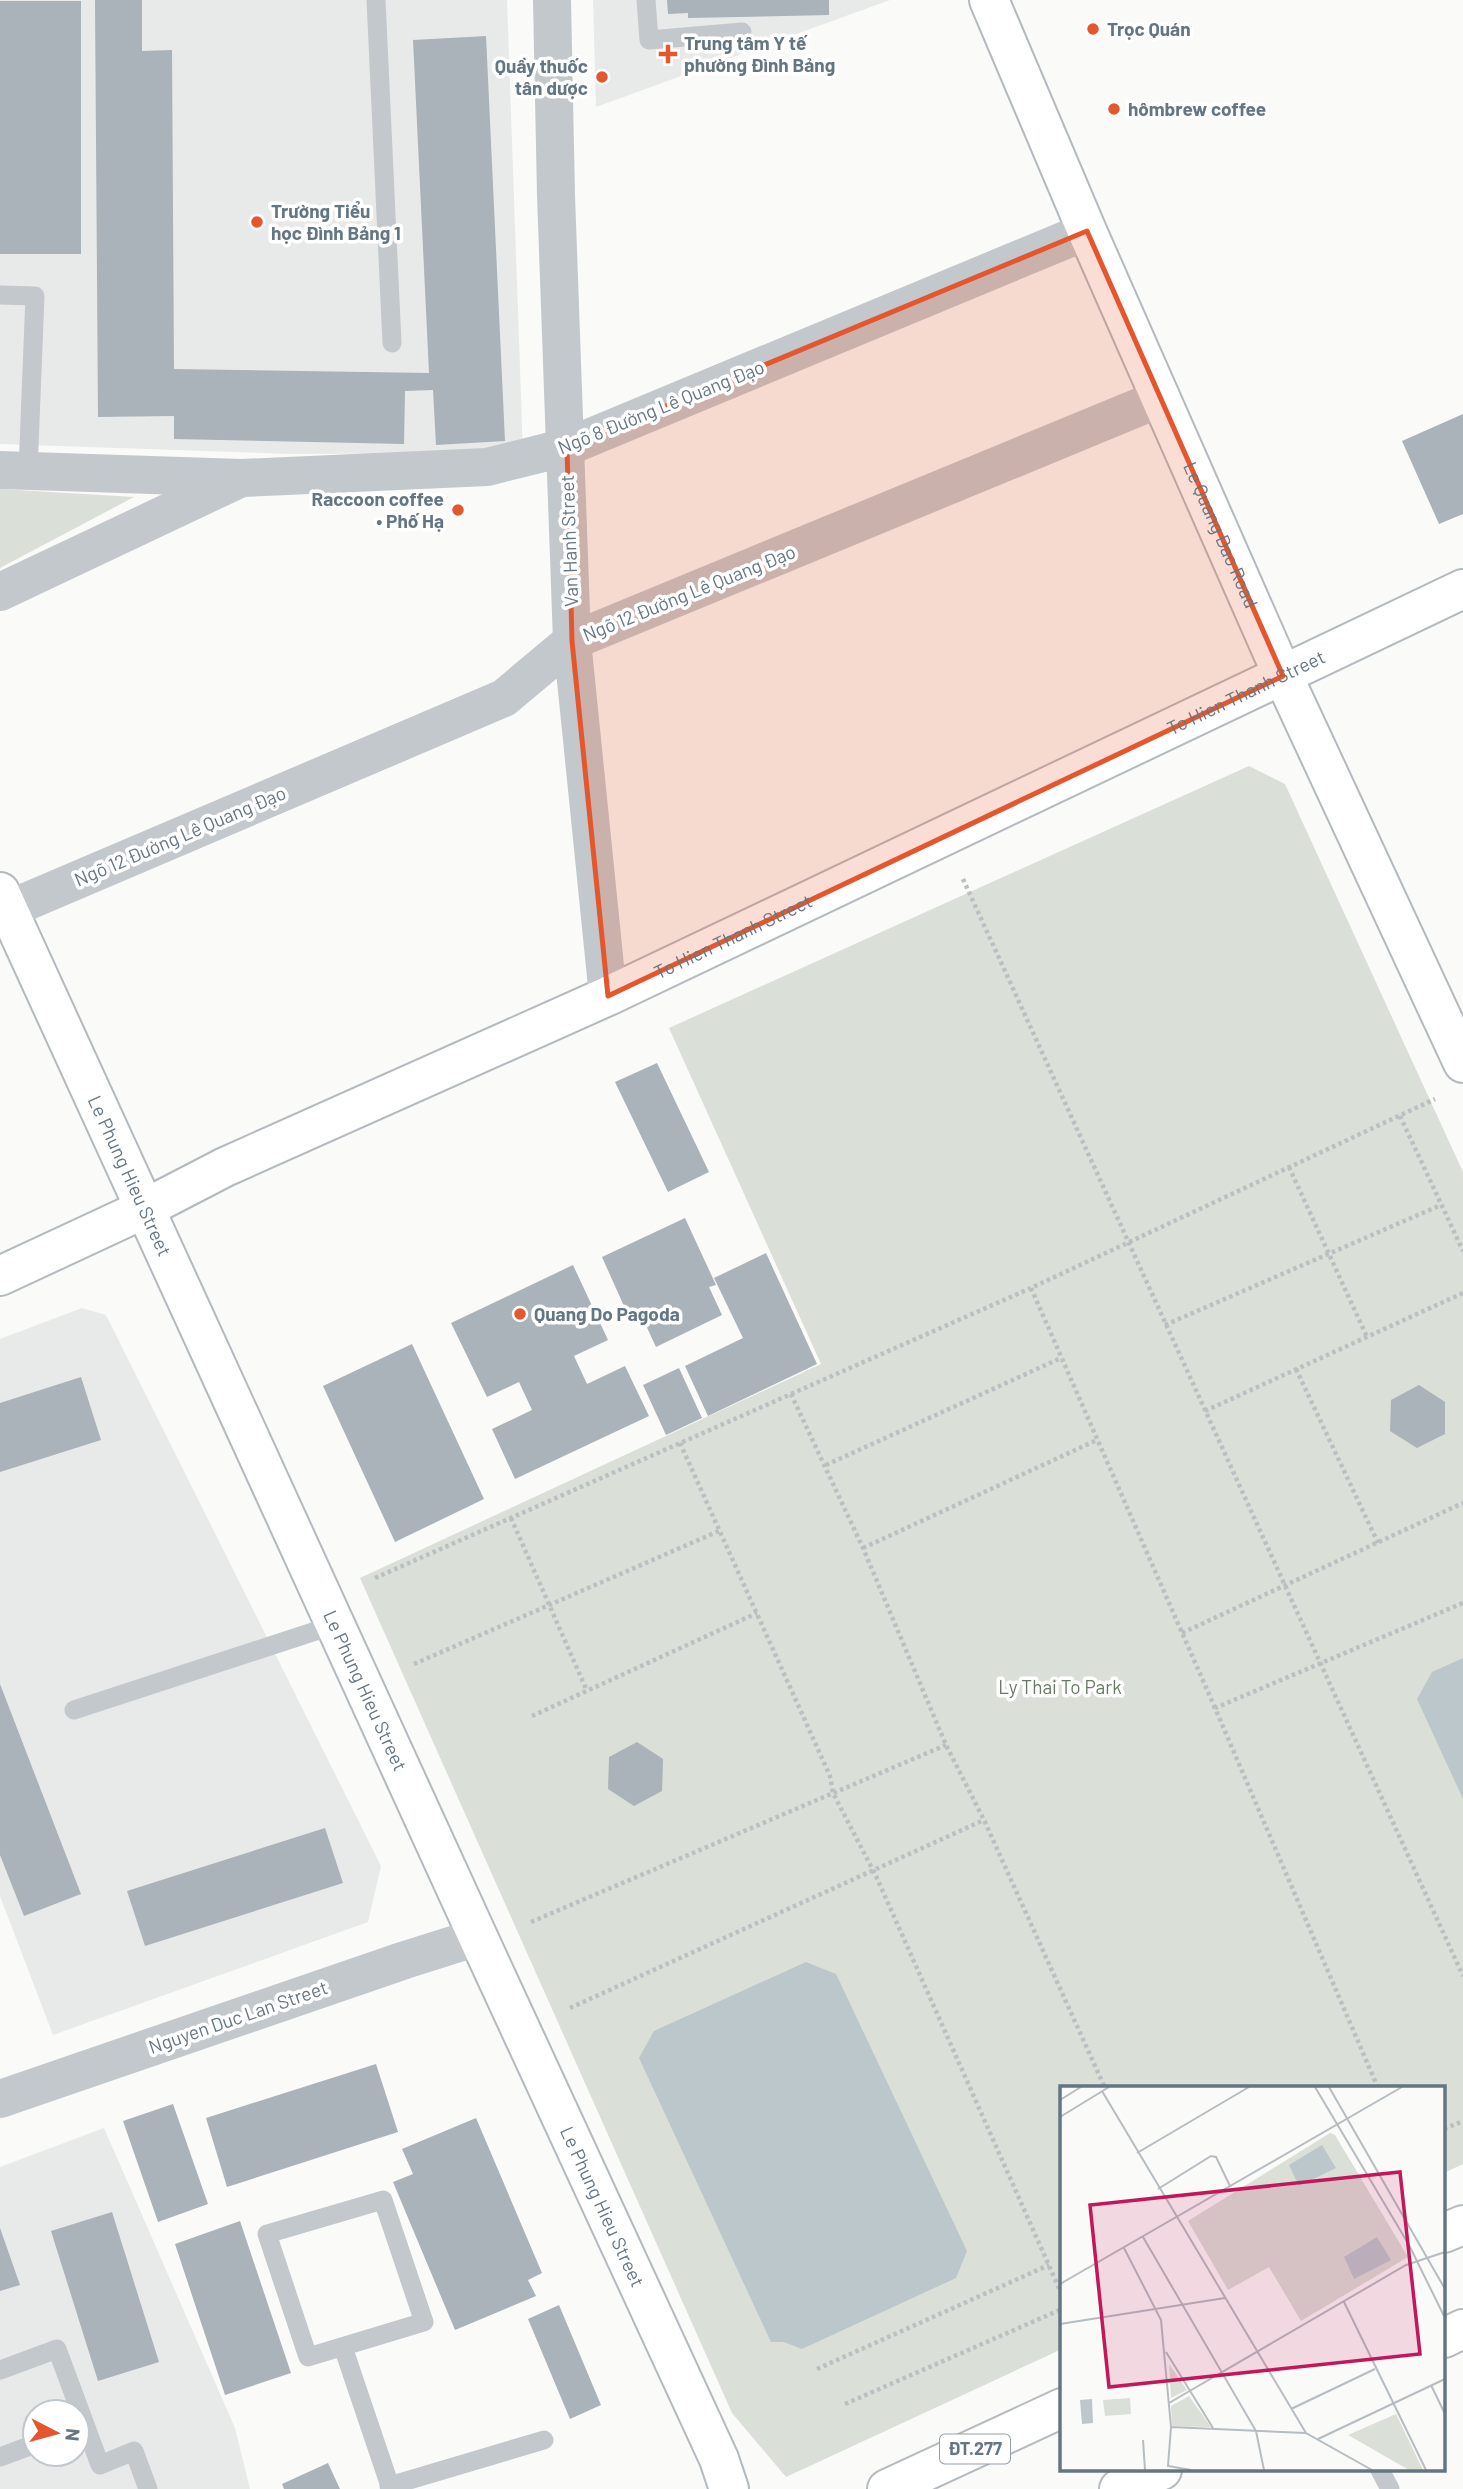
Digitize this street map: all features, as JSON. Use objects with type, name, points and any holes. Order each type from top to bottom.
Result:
[{"type":"main road","name":"Le Quang Dao Road","points":[[989,0],[1087,231],[1283,676],[1463,1063]]},
{"type":"main road","name":"To Hien Thanh Street","points":[[0,1276],[144,1209],[225,1167],[608,996],[1463,589]]},
{"type":"main road","name":"Le Phung Hieu Street","points":[[3,905],[714,2447],[729,2489]]},
{"type":"main road","points":[[1446,2233],[1463,2225]]},
{"type":"main road","points":[[1446,2337],[1463,2329]]},
{"type":"main road","name":"ĐT.277","points":[[887,2489],[1060,2409]]},
{"type":"main road","points":[[1119,2489],[1157,2472]]},
{"type":"street","name":"Van Hanh Street","points":[[552,0],[572,641],[608,996]]},
{"type":"street","name":"Ngõ 8 Đường Lê Quang Đạo","points":[[14,470],[242,478],[487,467],[567,447],[1087,231]]},
{"type":"street","name":"Ngõ 12 Đường Lê Quang Đạo","points":[[3,905],[504,698],[572,641],[1161,398]]},
{"type":"street","points":[[0,592],[242,478]]},
{"type":"street","name":"Nguyen Duc Lan Street","points":[[0,2099],[478,1937]]},
{"type":"lane","points":[[376,0],[392,343]]},
{"type":"lane","points":[[646,0],[649,40],[742,32]]},
{"type":"lane","points":[[0,295],[35,296],[14,470]]},
{"type":"lane","points":[[74,1710],[334,1625]]},
{"type":"lane","points":[[383,2200],[424,2322],[343,2347],[308,2357],[267,2234],[383,2200]]},
{"type":"lane","points":[[343,2347],[390,2487],[544,2440]]},
{"type":"lane","points":[[0,2370],[57,2349],[72,2398]]},
{"type":"lane","points":[[91,2447],[100,2465],[134,2451],[148,2489]]},
{"type":"lane","points":[[0,2457],[21,2449]]},
{"type":"lane","points":[[1381,2472],[1390,2489]]},
{"type":"path","points":[[963,879],[1463,1976]]},
{"type":"path","points":[[375,1578],[1031,1288],[1435,1099]]},
{"type":"path","points":[[1399,1116],[1463,1251]]},
{"type":"path","points":[[1289,1167],[1367,1336]]},
{"type":"path","points":[[1165,1325],[1441,1205]]},
{"type":"path","points":[[1031,1288],[1377,2086]]},
{"type":"path","points":[[1205,1411],[1463,1293]]},
{"type":"path","points":[[826,1465],[1061,1358]]},
{"type":"path","points":[[1296,1369],[1378,1543]]},
{"type":"path","points":[[791,1394],[863,1548],[946,1745],[984,1820],[1104,2086]]},
{"type":"path","points":[[863,1548],[1097,1440]]},
{"type":"path","points":[[680,1443],[830,1776],[833,1793],[873,1870],[1060,2290]]},
{"type":"path","points":[[1182,1633],[1463,1503]]},
{"type":"path","points":[[511,1518],[587,1691]]},
{"type":"path","points":[[414,1664],[719,1531]]},
{"type":"path","points":[[1215,1708],[1463,1603]]},
{"type":"path","points":[[532,1716],[757,1613]]},
{"type":"path","points":[[531,1922],[946,1745]]},
{"type":"path","points":[[570,2008],[984,1820]]},
{"type":"path","points":[[1446,2128],[1463,2120]]},
{"type":"path","points":[[817,2369],[1049,2264]]},
{"type":"path","points":[[845,2404],[1060,2310]]},
{"type":"highlighted area","points":[[1087,231],[1283,676],[608,996],[572,641],[567,447]]},
{"type":"shaded area","name":"Trường Tiểu học Đình Bảng 1","points":[[0,0],[507,0],[523,453],[291,454],[0,444]]},
{"type":"shaded area","name":"Trung tâm Y tế phường Đình Bảng","points":[[593,0],[890,0],[596,107]]},
{"type":"shaded area","points":[[82,1308],[106,1315],[381,1866],[368,1922],[53,2035],[0,1896],[0,1339]]},
{"type":"shaded area","points":[[1463,1658],[1463,1799],[1417,1699],[1432,1672]]},
{"type":"shaded area","points":[[806,1962],[836,1974],[967,2251],[956,2278],[802,2349],[784,2342],[771,2342],[639,2058],[654,2031]]},
{"type":"shaded area","points":[[104,2128],[235,2428],[250,2489],[0,2489],[0,2167]]},
{"type":"green space","points":[[0,489],[134,497],[0,568]]},
{"type":"green space","name":"Ly Thai To Park","points":[[1249,766],[1285,784],[1463,1172],[1463,2164],[1446,2172],[1446,2086],[1060,2086],[1060,2350],[786,2477],[732,2413],[360,1578],[821,1364],[669,1028]]},
{"type":"building","points":[[95,0],[142,0],[142,51],[172,50],[174,369],[429,373],[413,40],[486,36],[505,441],[436,445],[433,390],[405,391],[404,444],[174,439],[174,416],[98,417]]},
{"type":"building","points":[[667,0],[829,0],[829,15],[688,18],[688,13],[668,14]]},
{"type":"building","points":[[0,1],[81,1],[81,254],[0,254]]},
{"type":"building","points":[[1463,414],[1463,514],[1439,524],[1402,441]]},
{"type":"building","points":[[657,1063],[709,1172],[668,1192],[615,1082]]},
{"type":"building","points":[[685,1218],[716,1285],[709,1287],[722,1315],[656,1347],[643,1319],[632,1324],[602,1257]]},
{"type":"building","points":[[766,1253],[817,1364],[708,1416],[685,1366],[743,1338],[714,1278]]},
{"type":"building","points":[[573,1265],[608,1340],[574,1356],[587,1384],[625,1366],[649,1416],[515,1479],[492,1429],[532,1410],[519,1382],[487,1397],[451,1323]]},
{"type":"building","points":[[412,1344],[484,1499],[395,1542],[323,1386]]},
{"type":"building","points":[[679,1368],[702,1418],[666,1435],[643,1385]]},
{"type":"building","points":[[81,1377],[101,1440],[0,1472],[0,1403]]},
{"type":"building","points":[[1419,1385],[1445,1402],[1445,1434],[1417,1448],[1390,1431],[1391,1400]]},
{"type":"building","points":[[0,1684],[81,1894],[24,1916],[0,1855]]},
{"type":"building","points":[[637,1742],[663,1759],[662,1791],[634,1806],[608,1789],[609,1757]]},
{"type":"building","points":[[325,1828],[343,1883],[145,1946],[127,1891]]},
{"type":"building","points":[[376,2064],[398,2132],[227,2187],[206,2118]]},
{"type":"building","points":[[173,2104],[208,2204],[158,2222],[123,2121]]},
{"type":"building","points":[[476,2118],[542,2273],[528,2280],[536,2296],[455,2330],[393,2182],[413,2174],[402,2149]]},
{"type":"building","points":[[112,2212],[159,2362],[98,2381],[51,2231]]},
{"type":"building","points":[[240,2221],[291,2373],[225,2395],[175,2244]]},
{"type":"building","points":[[0,2228],[20,2285],[0,2291]]},
{"type":"building","points":[[559,2305],[601,2405],[570,2419],[528,2319]]},
{"type":"building","points":[[328,2463],[340,2489],[284,2489],[282,2484]]},
{"type":"place","name":"Trọc Quán","points":[[1093,29]]},
{"type":"place","name":"Trung tâm Y tế phường Đình Bảng","points":[[668,54]]},
{"type":"place","name":"Quầy thuốc tân dược","points":[[602,77]]},
{"type":"place","name":"hômbrew coffee","points":[[1114,109]]},
{"type":"place","name":"Trường Tiểu học Đình Bảng 1","points":[[257,222]]},
{"type":"place","name":"Raccoon coffee • Phố Hạ","points":[[458,510]]},
{"type":"place","name":"Quang Do Pagoda","points":[[520,1314]]}]
